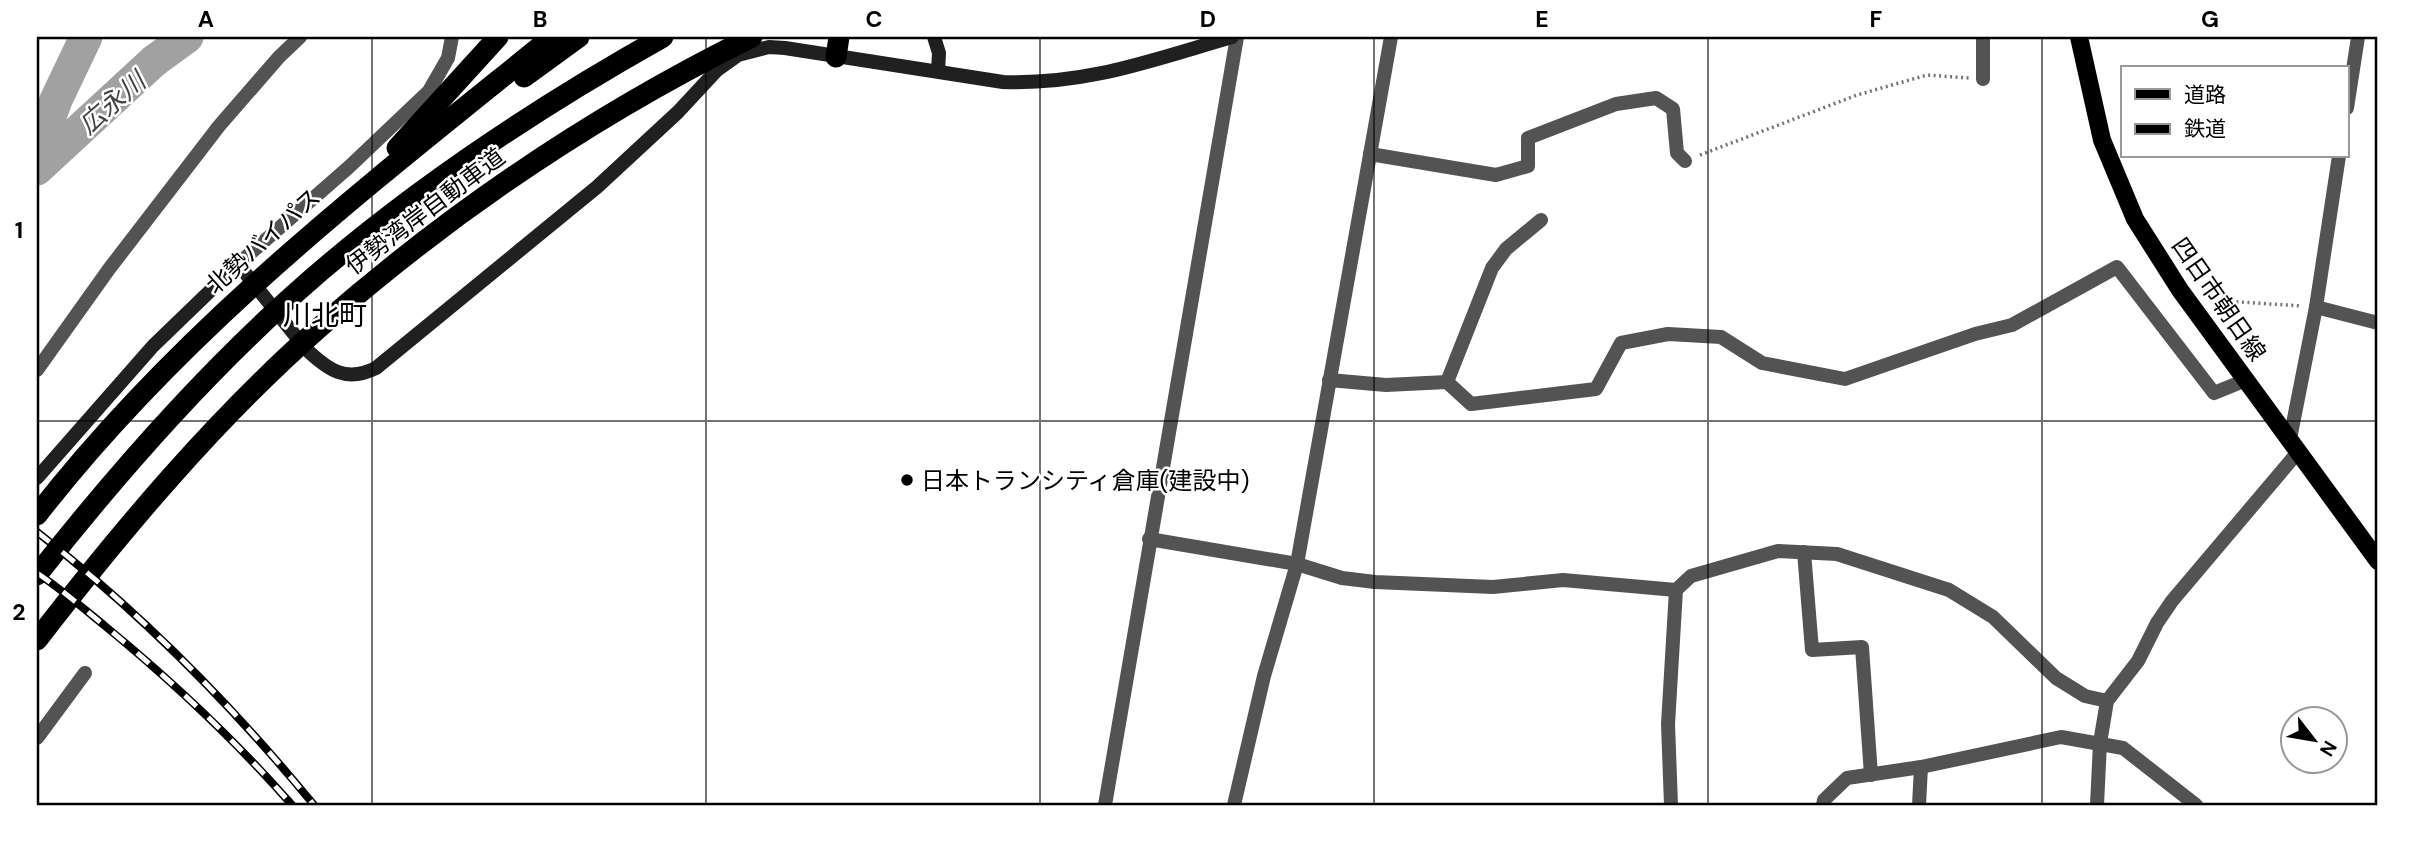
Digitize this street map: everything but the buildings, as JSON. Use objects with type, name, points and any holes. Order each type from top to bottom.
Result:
[{"type":"highway","points":[[362,189],[498,37]]},
{"type":"highway","name":"北勢バイパス","points":[[37,514],[107,431],[240,295],[362,189],[552,37]]},
{"type":"highway","points":[[411,150],[475,114],[579,37]]},
{"type":"highway","name":"伊勢湾岸自動車道","points":[[37,576],[139,453],[204,381],[290,298],[379,224],[485,145],[589,78],[663,37]]},
{"type":"highway","name":"伊勢湾岸自動車道","points":[[37,640],[80,584],[165,485],[240,405],[320,327],[402,258],[508,179],[607,114],[752,37]]},
{"type":"main road","name":"四日市朝日線","points":[[2079,37],[2102,140],[2135,219],[2180,290],[2378,561]]},
{"type":"street","points":[[37,370],[219,126],[300,37]]},
{"type":"street","points":[[37,478],[153,346],[238,264],[349,167],[429,91],[448,58],[452,37]]},
{"type":"street","points":[[934,37],[939,53],[938,71]]},
{"type":"street","points":[[238,264],[318,361],[333,371],[348,375],[363,374],[376,368],[597,187],[678,112],[717,69],[738,55],[769,47],[837,43],[938,71],[1003,82],[1061,81],[1100,75],[1234,37],[1105,805]]},
{"type":"street","points":[[1234,805],[1264,676],[1297,564],[1391,37]]},
{"type":"street","points":[[1983,37],[1983,79]]},
{"type":"street","points":[[2348,102],[2358,37]]},
{"type":"street","points":[[1370,154],[1496,175],[1528,166],[1528,138],[1616,104],[1657,98],[1673,109],[1677,153],[1685,161]]},
{"type":"street","points":[[2097,805],[2100,743],[2106,701],[2138,661],[2157,623],[2172,601],[2294,446],[2339,158]]},
{"type":"street","points":[[1447,382],[1492,268],[1506,249],[1541,220]]},
{"type":"street","points":[[1329,380],[1386,385],[1447,382],[1471,404],[1596,389],[1621,343],[1668,334],[1721,337],[1762,363],[1845,379],[1975,334],[2012,325],[2117,267],[2214,393],[2246,380]]},
{"type":"street","points":[[2316,307],[2378,323]]},
{"type":"street","points":[[1149,539],[1297,564],[1342,578],[1375,582],[1493,587],[1563,580],[1676,590]]},
{"type":"street","points":[[1671,805],[1668,724],[1676,590],[1691,576],[1778,551],[1837,554],[1949,590],[1993,617],[2056,678],[2085,695],[2106,701]]},
{"type":"street","points":[[1804,552],[1812,650],[1862,647],[1871,775]]},
{"type":"street","points":[[37,738],[85,673]]},
{"type":"street","points":[[1823,805],[1824,800],[1847,778],[1921,767],[2061,737],[2123,748],[2196,805]]},
{"type":"street","points":[[1919,805],[1921,767]]},
{"type":"path","points":[[1685,161],[1857,95],[1927,75],[1983,79]]},
{"type":"path","points":[[2180,290],[2202,299],[2316,307]]},
{"type":"waterway","points":[[37,152],[56,100],[86,37]]},
{"type":"waterway","name":"広永川","points":[[37,169],[154,61],[187,37]]},
{"type":"railway","points":[[37,532],[112,594],[183,661],[250,731],[314,805]]},
{"type":"railway","points":[[37,573],[88,612],[179,690],[248,757],[292,805]]},
{"type":"place","name":"日本トランシティ倉庫(建設中)","points":[[907,480]]},
{"type":"district","name":"川北町","points":[[325,315]]}]
